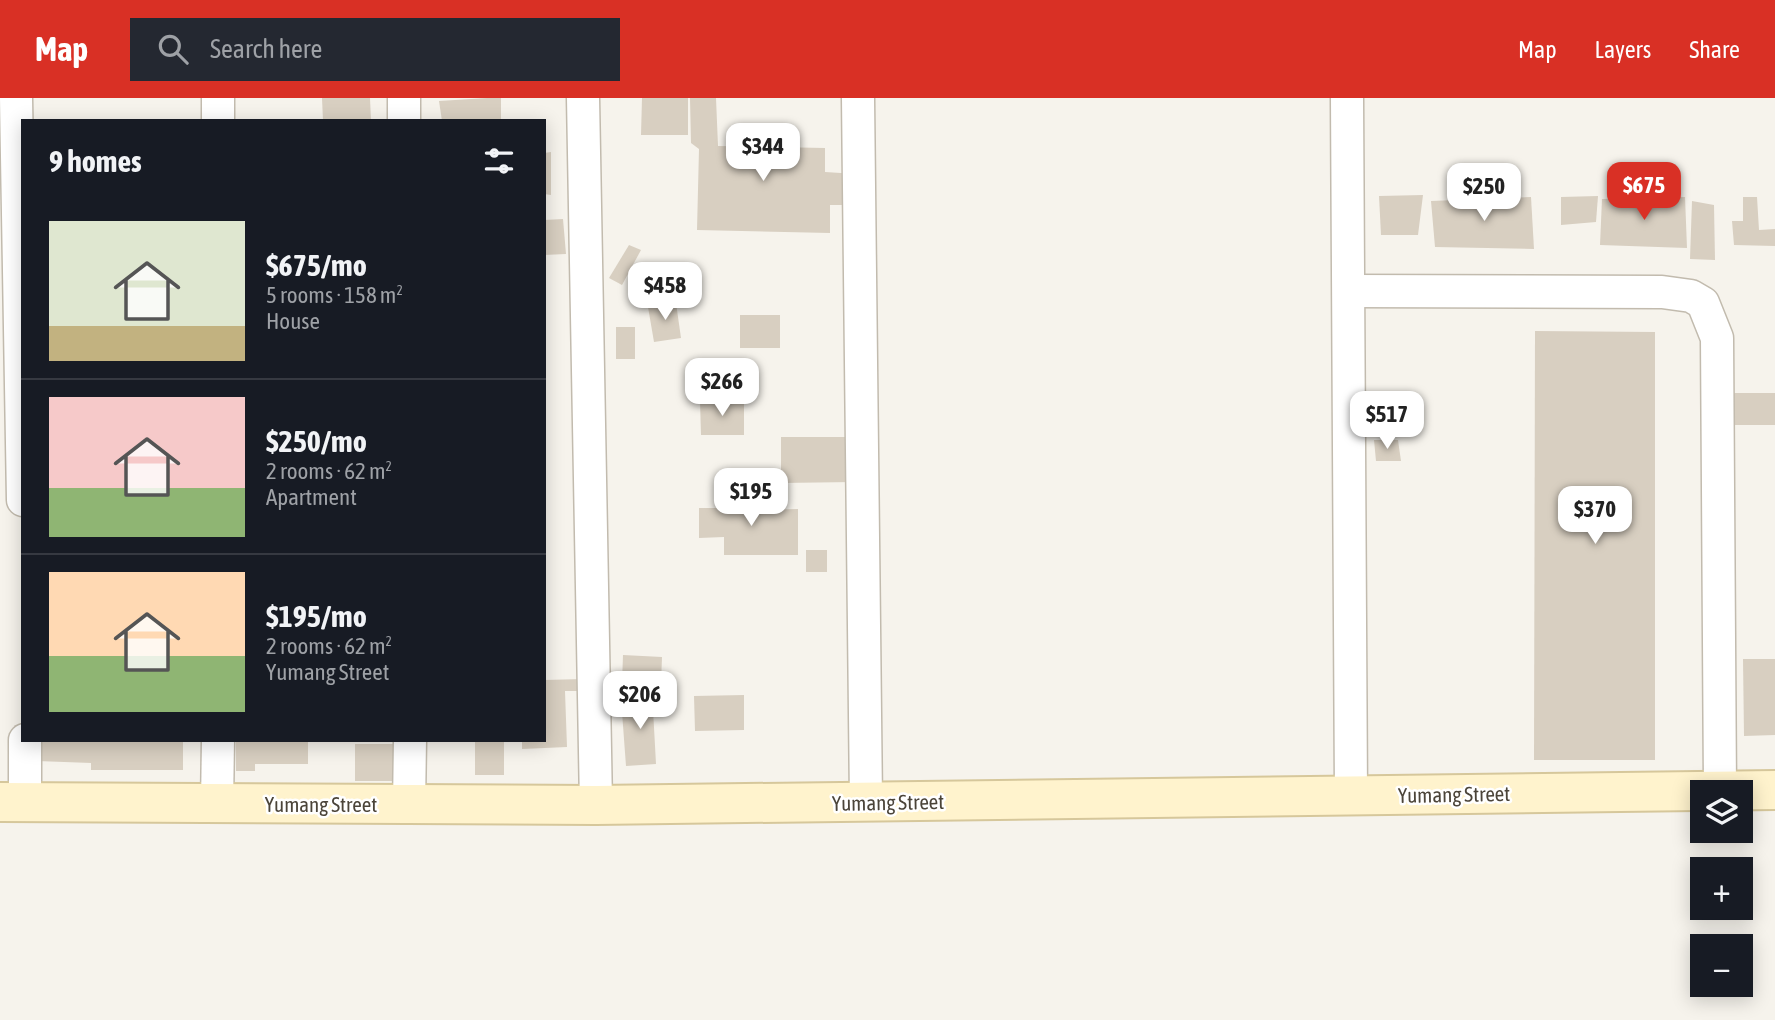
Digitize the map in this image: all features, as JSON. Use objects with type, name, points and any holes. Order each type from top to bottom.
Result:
[{"type":"main road","name":"Yumang Street","points":[[13,802],[596,805],[1690,790]]},
{"type":"main road","name":"Yumang Street","points":[[1753,790],[1775,790]]},
{"type":"street","points":[[16,98],[21,385]]},
{"type":"street","points":[[218,98],[218,119]]},
{"type":"street","points":[[404,98],[404,119]]},
{"type":"street","points":[[583,98],[596,805]]},
{"type":"street","points":[[858,98],[866,803]]},
{"type":"street","points":[[1347,98],[1351,796]]},
{"type":"street","points":[[1349,291],[1662,292],[1691,296],[1703,303],[1717,338],[1720,780]]},
{"type":"street","points":[[13,802],[25,742]]},
{"type":"street","points":[[217,804],[218,742]]},
{"type":"street","points":[[409,804],[410,742]]},
{"type":"building","points":[[322,98],[370,98],[371,119],[323,119]]},
{"type":"building","points":[[501,98],[501,119],[442,119],[439,101]]},
{"type":"building","points":[[642,98],[688,98],[688,135],[641,135]]},
{"type":"building","points":[[690,98],[716,98],[718,146],[825,148],[825,172],[857,174],[856,205],[830,205],[830,233],[697,230],[699,149],[691,143]]},
{"type":"building","points":[[551,152],[551,195],[546,194],[546,153]]},
{"type":"building","points":[[1423,195],[1418,235],[1381,235],[1379,196]]},
{"type":"building","points":[[1598,196],[1596,222],[1561,225],[1561,197]]},
{"type":"building","points":[[1531,197],[1534,249],[1435,247],[1431,201]]},
{"type":"building","points":[[1685,197],[1687,248],[1600,245],[1602,199]]},
{"type":"building","points":[[1743,197],[1757,197],[1759,230],[1775,229],[1775,246],[1734,245],[1732,221],[1743,221]]},
{"type":"building","points":[[1692,201],[1714,205],[1715,260],[1690,259]]},
{"type":"building","points":[[563,219],[566,254],[546,255],[546,220]]},
{"type":"building","points":[[629,245],[641,250],[622,285],[609,278]]},
{"type":"building","points":[[676,303],[681,338],[654,342],[648,307]]},
{"type":"building","points":[[740,315],[780,315],[780,348],[740,348]]},
{"type":"building","points":[[616,327],[635,327],[635,359],[616,359]]},
{"type":"building","points":[[1535,331],[1655,332],[1655,760],[1534,760]]},
{"type":"building","points":[[1728,393],[1775,393],[1775,425],[1728,425]]},
{"type":"building","points":[[744,400],[744,435],[701,435],[700,401]]},
{"type":"building","points":[[781,437],[854,437],[854,482],[781,483]]},
{"type":"building","points":[[1374,440],[1398,440],[1401,461],[1376,461]]},
{"type":"building","points":[[730,495],[760,495],[760,510],[798,509],[798,555],[724,555],[724,537],[699,538],[699,508],[730,508]]},
{"type":"building","points":[[806,550],[827,550],[827,572],[806,572]]},
{"type":"building","points":[[623,655],[662,657],[661,684],[622,683]]},
{"type":"building","points":[[1743,659],[1775,659],[1775,735],[1744,736]]},
{"type":"building","points":[[583,679],[584,691],[565,691],[567,747],[522,749],[522,742],[546,742],[546,680]]},
{"type":"building","points":[[652,691],[656,764],[626,766],[622,712],[632,711],[631,692]]},
{"type":"building","points":[[744,695],[744,730],[695,731],[694,696]]},
{"type":"building","points":[[37,742],[183,742],[183,770],[91,770],[91,763],[37,761]]},
{"type":"building","points":[[236,742],[308,742],[308,764],[255,764],[255,771],[236,771]]},
{"type":"building","points":[[475,742],[504,742],[504,775],[475,775]]},
{"type":"building","points":[[355,744],[404,744],[404,781],[355,781]]}]
